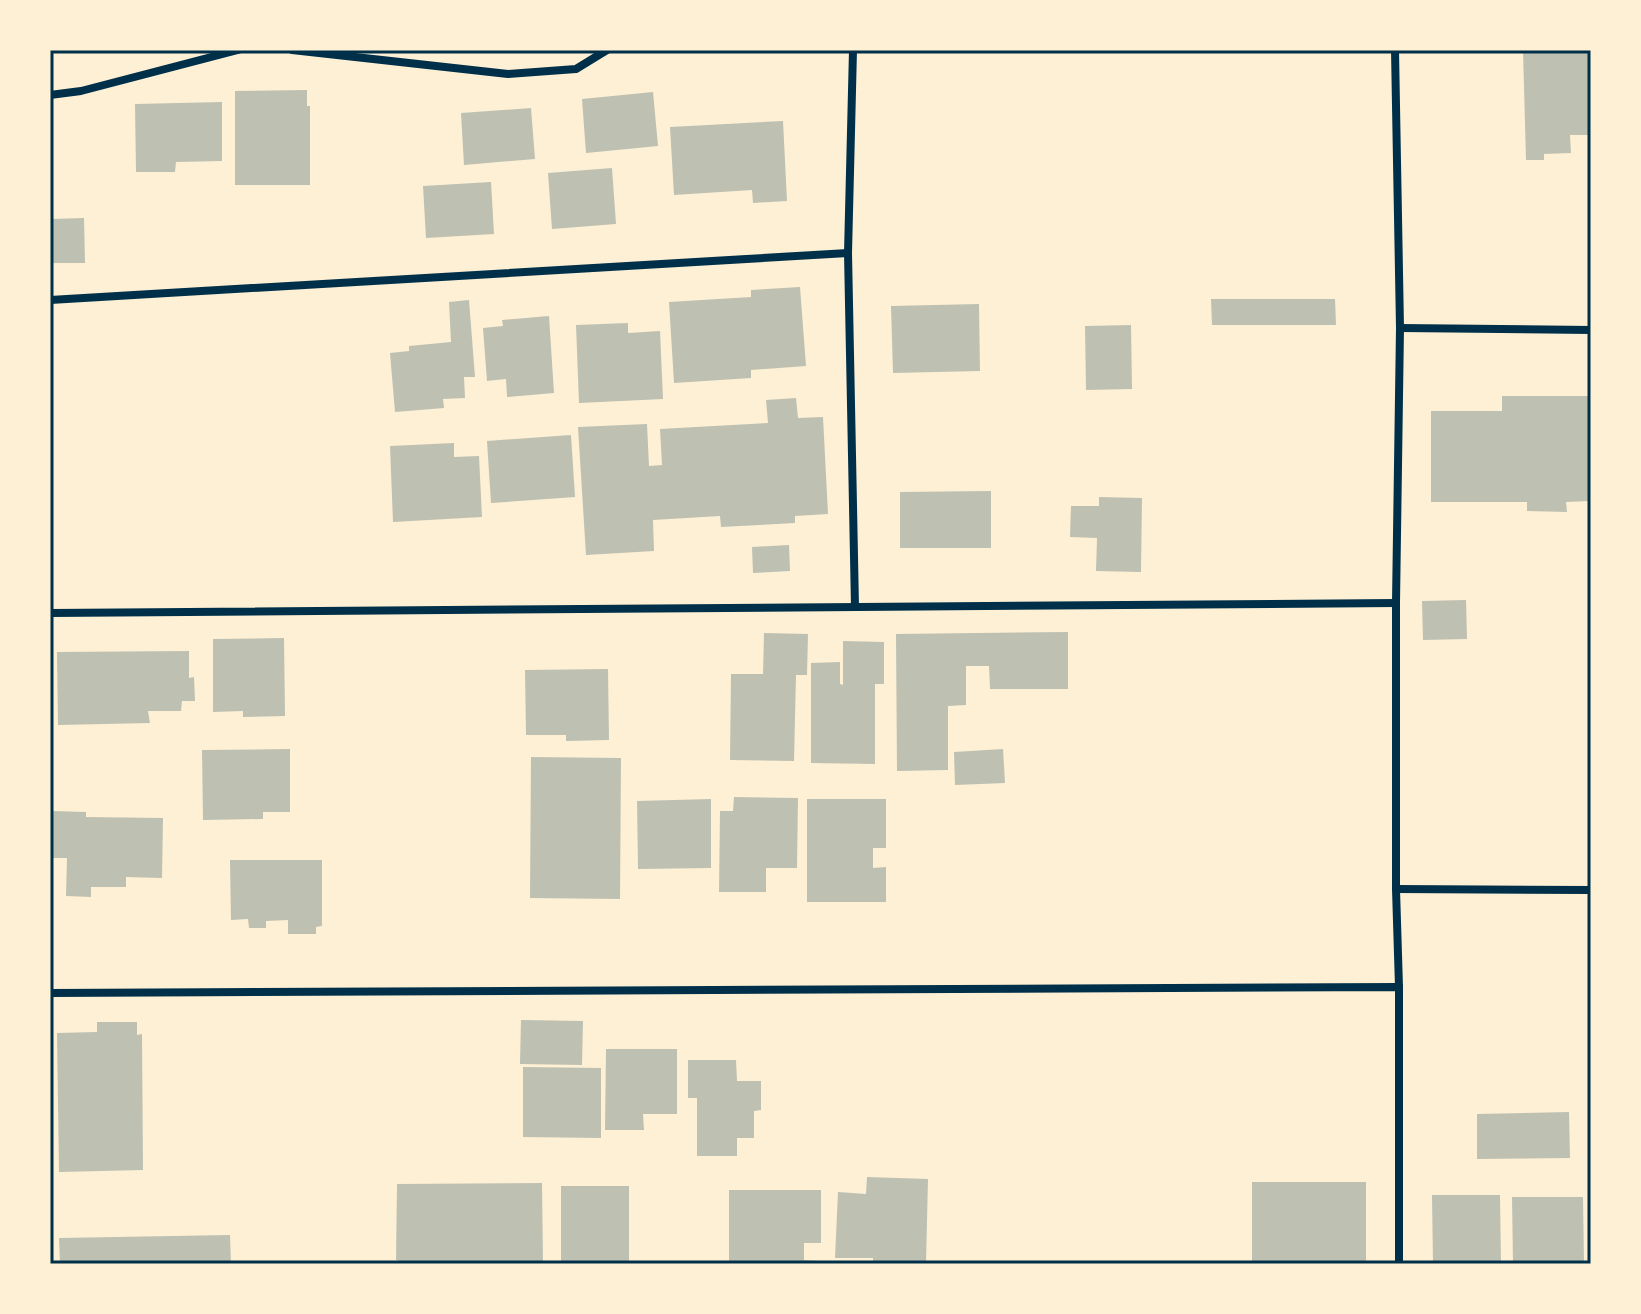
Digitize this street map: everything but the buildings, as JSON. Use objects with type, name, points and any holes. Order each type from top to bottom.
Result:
[{"type":"street","points":[[50,95],[81,91],[238,50]]},
{"type":"street","points":[[292,50],[508,74],[576,69],[607,50]]},
{"type":"street","points":[[853,50],[848,253],[855,607]]},
{"type":"street","points":[[1395,50],[1400,328],[1396,603],[1399,1264]]},
{"type":"street","points":[[50,300],[848,253]]},
{"type":"street","points":[[1400,328],[1591,330]]},
{"type":"street","points":[[50,613],[1396,603]]},
{"type":"street","points":[[1396,889],[1591,890]]},
{"type":"street","points":[[50,993],[1399,987]]}]
